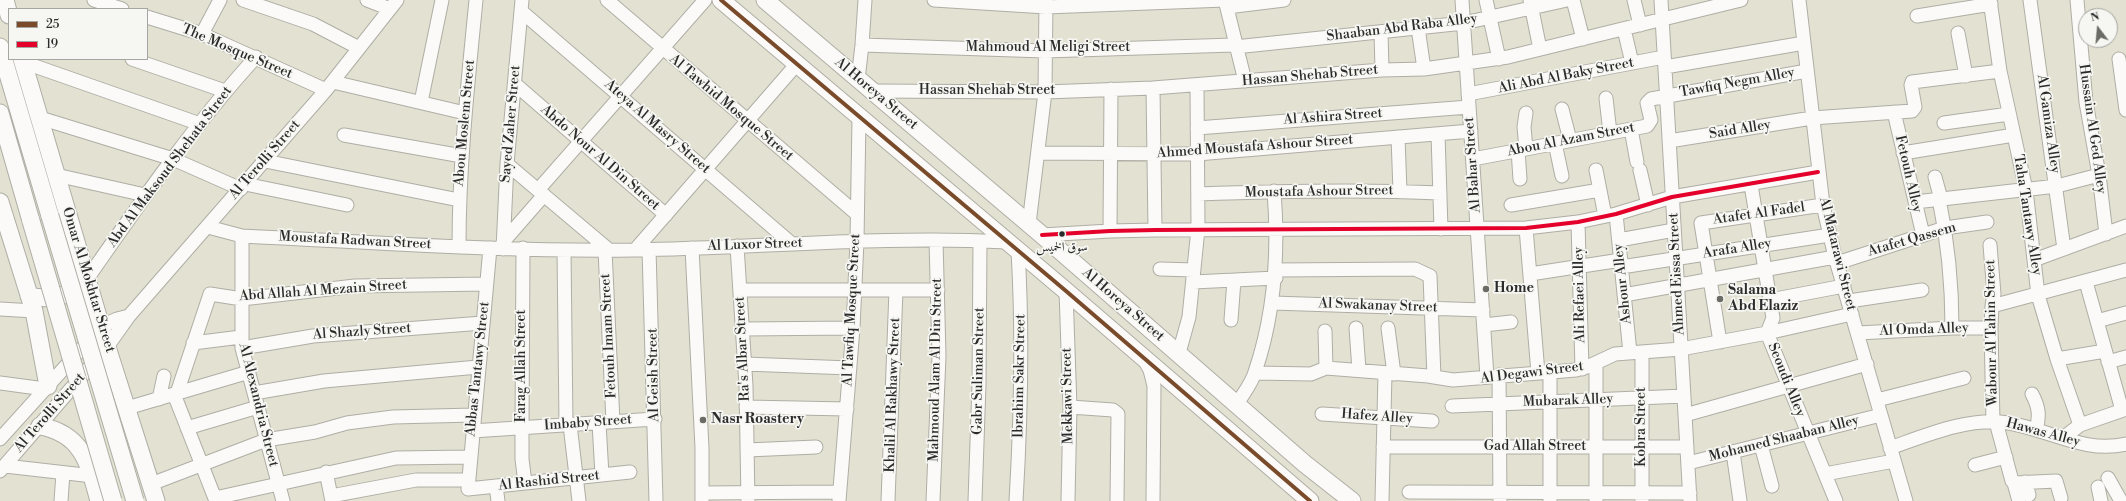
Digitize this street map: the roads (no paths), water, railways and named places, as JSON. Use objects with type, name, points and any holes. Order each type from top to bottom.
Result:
[{"type":"main road","points":[[5,0],[8,11]]},
{"type":"main road","name":"Al Horeya Street","points":[[721,0],[858,118],[1066,291],[1310,501]]},
{"type":"main road","name":"Al Horeya Street","points":[[766,0],[1042,235],[1305,464],[1352,501]]},
{"type":"main road","points":[[0,48],[135,501]]},
{"type":"main road","name":"Omar Al Mokhtar Street","points":[[23,61],[107,347],[156,501]]},
{"type":"main road","points":[[0,113],[113,501]]},
{"type":"main road","points":[[0,202],[4,231],[31,303],[46,388]]},
{"type":"main road","points":[[31,303],[47,298],[65,295],[81,286],[87,279]]},
{"type":"main road","points":[[40,426],[64,434],[82,452],[92,476],[99,501]]},
{"type":"main road","points":[[82,452],[86,442],[103,428],[120,428],[135,434]]},
{"type":"main road","points":[[1305,464],[1344,501]]},
{"type":"street","points":[[94,0],[119,8]]},
{"type":"street","points":[[202,34],[220,0]]},
{"type":"street","points":[[243,0],[312,24],[359,48]]},
{"type":"street","points":[[367,0],[393,4]]},
{"type":"street","points":[[421,102],[442,0]]},
{"type":"street","name":"Abou Moslem Street","points":[[459,246],[459,200],[465,112],[476,0]]},
{"type":"street","name":"Al Tawhid Mosque Street","points":[[607,0],[662,49],[857,214]]},
{"type":"street","points":[[499,246],[581,141],[705,0]]},
{"type":"street","points":[[858,78],[865,0]]},
{"type":"street","points":[[934,0],[1046,3],[1226,2],[1280,0]]},
{"type":"street","name":"Al Bahar Street","points":[[1462,0],[1484,325],[1499,404],[1500,497]]},
{"type":"street","points":[[1486,0],[1499,59]]},
{"type":"street","name":"Shaaban Abd Raba Alley","points":[[1235,46],[1464,23],[1490,18],[1530,4],[1567,0]]},
{"type":"street","points":[[1573,0],[1583,39]]},
{"type":"street","points":[[1634,0],[1640,25]]},
{"type":"street","name":"Ahmed Eissa Street","points":[[1661,0],[1690,497]]},
{"type":"street","name":"Hassan Shehab Street","points":[[872,91],[1045,92],[1153,88],[1197,86],[1382,70],[1424,69],[1499,59],[1741,0]]},
{"type":"street","name":"Al Matarawi Street","points":[[1799,0],[1823,206],[1836,260],[1906,501]]},
{"type":"street","name":"Al Gamiza Alley","points":[[2030,0],[2057,186],[2064,249]]},
{"type":"street","name":"Hussain Al Ged Alley","points":[[2077,0],[2086,102],[2099,175],[2106,234]]},
{"type":"street","points":[[1226,2],[1235,46],[1245,81]]},
{"type":"street","points":[[1917,16],[1943,6],[1991,2]]},
{"type":"street","name":"Taha Tantawy Alley","points":[[1991,2],[2000,71],[2026,190],[2038,294],[2057,359],[2080,425]]},
{"type":"street","points":[[1029,224],[1039,153],[1045,92],[1046,3]]},
{"type":"street","name":"Al Terolli Street","points":[[2,468],[107,347],[129,316],[208,227],[329,86],[393,4]]},
{"type":"street","points":[[1530,4],[1540,49]]},
{"type":"street","name":"Sayed Zaher Street","points":[[499,246],[515,84],[521,5]]},
{"type":"street","name":"Ateya Al Masry Street","points":[[521,5],[621,96],[792,244]]},
{"type":"street","name":"The Mosque Street","points":[[148,17],[202,34],[329,86],[421,102],[465,112]]},
{"type":"street","points":[[1418,28],[1424,69]]},
{"type":"street","points":[[1624,29],[1632,63]]},
{"type":"street","points":[[1381,32],[1382,70]]},
{"type":"street","points":[[1958,33],[1966,76],[2000,71]]},
{"type":"street","name":"Ali Abd Al Baky Street","points":[[1469,101],[1632,63],[1664,62],[1804,43]]},
{"type":"street","name":"Mahmoud Al Meligi Street","points":[[862,45],[1046,50],[1235,46]]},
{"type":"street","name":"Abd Al Maksoud Shehata Street","points":[[87,279],[145,195],[225,91],[256,57]]},
{"type":"street","points":[[2119,59],[2123,73],[2126,110]]},
{"type":"street","points":[[135,60],[225,91]]},
{"type":"street","points":[[23,61],[200,124]]},
{"type":"street","points":[[635,250],[796,65]]},
{"type":"street","name":"Tawfiq Negm Alley","points":[[1666,95],[1807,71]]},
{"type":"street","name":"Said Alley","points":[[1669,141],[1812,118],[1894,112],[1914,109],[1911,85],[1912,82],[1966,76]]},
{"type":"street","name":"Abdo Nour Al Din Street","points":[[515,84],[666,215]]},
{"type":"street","points":[[1179,353],[1189,316],[1198,229],[1197,86]]},
{"type":"street","points":[[1153,88],[1155,230]]},
{"type":"street","points":[[1110,231],[1111,89]]},
{"type":"street","name":"Abou Al Azam Street","points":[[1473,159],[1555,144],[1649,124],[1651,120],[1648,100],[1666,95]]},
{"type":"street","points":[[1606,98],[1610,133]]},
{"type":"street","name":"Al Ashira Street","points":[[1197,128],[1469,101]]},
{"type":"street","points":[[1562,108],[1570,140]]},
{"type":"street","name":"Fetouh Alley","points":[[1894,112],[1923,235]]},
{"type":"street","points":[[1520,179],[1520,162],[1526,113]]},
{"type":"street","points":[[1944,123],[2009,114]]},
{"type":"street","points":[[40,118],[173,159],[243,186],[347,205]]},
{"type":"street","name":"Al Tawfiq Mosque Street","points":[[839,496],[847,409],[855,290],[858,118]]},
{"type":"street","points":[[1630,129],[1648,205]]},
{"type":"street","name":"Ahmed Moustafa Ashour Street","points":[[1039,153],[1197,154],[1471,131]]},
{"type":"street","points":[[1438,134],[1441,229]]},
{"type":"street","points":[[344,135],[462,156]]},
{"type":"street","points":[[1903,153],[2014,135]]},
{"type":"street","points":[[1398,138],[1400,191]]},
{"type":"street","points":[[1555,144],[1562,176]]},
{"type":"street","points":[[265,161],[459,200]]},
{"type":"street","points":[[507,164],[607,250]]},
{"type":"street","name":"Ashour Alley","points":[[1596,170],[1600,190],[1611,215],[1619,240],[1624,295],[1636,353]]},
{"type":"street","points":[[1042,235],[1110,231],[1198,229],[1526,228],[1578,222],[1611,215],[1672,198],[1818,172]]},
{"type":"street","points":[[56,175],[145,195]]},
{"type":"street","points":[[1915,202],[2057,186],[2099,175]]},
{"type":"street","points":[[1935,177],[1945,228],[1952,285],[1952,328]]},
{"type":"street","name":"Seoudi Alley","points":[[1751,184],[1774,320],[1767,333],[1836,501]]},
{"type":"street","points":[[1511,205],[1600,190]]},
{"type":"street","points":[[1237,404],[1255,373],[1272,303],[1276,274],[1277,229],[1274,191]]},
{"type":"street","name":"Moustafa Ashour Street","points":[[1198,194],[1274,191],[1400,191],[1440,193]]},
{"type":"street","name":"Atafet Al Fadel","points":[[1706,254],[1702,223],[1756,214],[1823,206]]},
{"type":"street","name":"Ali Refaei Alley","points":[[1578,222],[1582,369]]},
{"type":"street","name":"Atafet Qassem","points":[[1624,295],[1766,270],[1836,260],[1945,228],[1987,222]]},
{"type":"street","points":[[2034,260],[2126,226]]},
{"type":"street","name":"Moustafa Radwan Street","points":[[208,227],[242,236],[459,246],[499,246]]},
{"type":"street","points":[[1526,228],[1530,274],[1544,373],[1550,402],[1550,497]]},
{"type":"street","points":[[1619,240],[1674,230]]},
{"type":"street","name":"Arafa Alley","points":[[1530,274],[1579,267],[1676,259],[1830,235]]},
{"type":"street","name":"Al Alexandria Street","points":[[242,236],[242,343],[248,372],[283,501]]},
{"type":"street","name":"Al Luxor Street","points":[[499,246],[564,250],[635,250],[857,241],[936,240],[980,241],[1013,247]]},
{"type":"street","name":"Mahmoud Alam Al Din Street","points":[[933,501],[939,356],[936,240]]},
{"type":"street","name":"Gabr Suliman Street","points":[[975,501],[979,384],[980,241]]},
{"type":"street","name":"Wabour Al Tahin Street","points":[[1990,245],[1994,294],[1991,328],[1995,422],[2006,456],[2019,482],[2024,498]]},
{"type":"street","name":"Abbas Tantawy Street","points":[[468,485],[486,284],[499,246]]},
{"type":"street","name":"Ra's Albar Street","points":[[737,246],[745,364],[748,497]]},
{"type":"street","name":"Ibrahim Sakr Street","points":[[1013,247],[1022,317],[1022,386],[1016,501]]},
{"type":"street","name":"Farag Allah Street","points":[[523,248],[522,459],[525,483]]},
{"type":"street","points":[[692,248],[702,448],[702,497],[839,496]]},
{"type":"street","name":"Al Geish Street","points":[[649,249],[655,419],[656,501]]},
{"type":"street","points":[[564,250],[568,425],[579,501]]},
{"type":"street","name":"Fetouh Imam Street","points":[[607,250],[613,422]]},
{"type":"street","points":[[1706,254],[1720,342]]},
{"type":"street","points":[[1160,269],[1193,276],[1234,280],[1276,274],[1415,269],[1430,276],[1434,377]]},
{"type":"street","points":[[1992,306],[2086,282],[2126,270]]},
{"type":"street","points":[[1231,320],[1234,280]]},
{"type":"street","points":[[2063,438],[2080,425],[2124,409],[2086,282]]},
{"type":"street","name":"Abd Allah Al Mezain Street","points":[[193,344],[209,294],[242,299],[355,286],[486,284]]},
{"type":"street","points":[[1770,300],[1844,286]]},
{"type":"street","points":[[741,290],[938,290]]},
{"type":"street","name":"Khalil Al Rakhawy Street","points":[[888,501],[896,290]]},
{"type":"street","points":[[1849,301],[1922,290]]},
{"type":"street","name":"Mekkawi Street","points":[[1066,291],[1070,407],[1068,501]]},
{"type":"street","points":[[0,308],[31,303]]},
{"type":"street","name":"Al Swakanay Street","points":[[1272,303],[1483,310]]},
{"type":"street","points":[[2097,321],[2126,313]]},
{"type":"street","name":"Al Degawi Street","points":[[1255,373],[1311,374],[1326,368],[1434,377],[1452,380],[1544,373],[1582,369],[1615,354],[1681,349],[1767,333],[1852,314]]},
{"type":"street","name":"Al Terolli Street","points":[[0,439],[102,326],[117,318],[129,316]]},
{"type":"street","points":[[1484,325],[1511,322]]},
{"type":"street","name":"Al Shazly Street","points":[[193,344],[242,343],[483,323]]},
{"type":"street","points":[[743,329],[853,328]]},
{"type":"street","points":[[1356,328],[1359,370]]},
{"type":"street","points":[[1382,501],[1384,418],[1390,373],[1388,328]]},
{"type":"street","name":"Al Omda Alley","points":[[1858,333],[1952,328],[1991,328]]},
{"type":"street","points":[[1324,331],[1326,368]]},
{"type":"street","points":[[193,344],[175,394],[216,499],[326,472],[396,458],[470,457]]},
{"type":"street","name":"Kobra Street","points":[[1636,353],[1642,398],[1642,497]]},
{"type":"street","points":[[1142,356],[1150,370],[1154,386],[1153,501]]},
{"type":"street","points":[[2057,359],[2107,356],[2126,357]]},
{"type":"street","points":[[1596,363],[1596,497]]},
{"type":"street","points":[[745,364],[850,368]]},
{"type":"street","points":[[1685,415],[1867,364]]},
{"type":"street","points":[[254,392],[324,381],[478,367]]},
{"type":"street","points":[[127,408],[248,372]]},
{"type":"street","points":[[159,398],[164,376]]},
{"type":"street","points":[[1877,400],[1964,378]]},
{"type":"street","points":[[0,383],[46,388]]},
{"type":"street","points":[[2032,394],[2038,405],[2039,418],[2036,430]]},
{"type":"street","name":"Mubarak Alley","points":[[1452,406],[1684,396]]},
{"type":"street","points":[[187,428],[258,407]]},
{"type":"street","points":[[746,407],[847,409]]},
{"type":"street","points":[[1070,407],[1113,410],[1118,414],[1117,501]]},
{"type":"street","points":[[151,484],[266,440],[319,431],[347,423],[400,417],[474,414]]},
{"type":"street","name":"Hafez Alley","points":[[1322,414],[1432,421]]},
{"type":"street","name":"Mohamed Shaaban Alley","points":[[1688,463],[1881,414]]},
{"type":"street","name":"Imbaby Street","points":[[472,431],[655,419]]},
{"type":"street","name":"Hawas Alley","points":[[1890,448],[1956,426],[1995,422],[2036,430],[2102,447],[2126,444]]},
{"type":"street","points":[[599,423],[602,475]]},
{"type":"street","points":[[1761,445],[1772,486]]},
{"type":"street","points":[[747,450],[816,447]]},
{"type":"street","name":"Gad Allah Street","points":[[1383,447],[1687,447]]},
{"type":"street","points":[[1733,452],[1740,501]]},
{"type":"street","points":[[1975,465],[2006,456]]},
{"type":"street","points":[[1825,474],[1894,461]]},
{"type":"street","points":[[2,468],[92,476]]},
{"type":"street","points":[[326,472],[332,498]]},
{"type":"street","name":"Al Rashid Street","points":[[332,498],[416,480],[496,486],[630,472]]},
{"type":"street","points":[[61,501],[63,473]]},
{"type":"street","points":[[2108,478],[2121,501]]},
{"type":"street","points":[[2019,482],[2056,481],[2061,498]]},
{"type":"street","points":[[496,486],[498,501]]},
{"type":"street","points":[[2098,487],[2101,501]]},
{"type":"street","points":[[1409,492],[1500,497],[1690,497]]},
{"type":"place","name":"سوق الخميس","points":[[1062,234]]},
{"type":"place","name":"Home","points":[[1486,289]]},
{"type":"place","name":"Salama Abd Elaziz","points":[[1720,299]]},
{"type":"place","name":"Nasr Roastery","points":[[703,420]]}]
